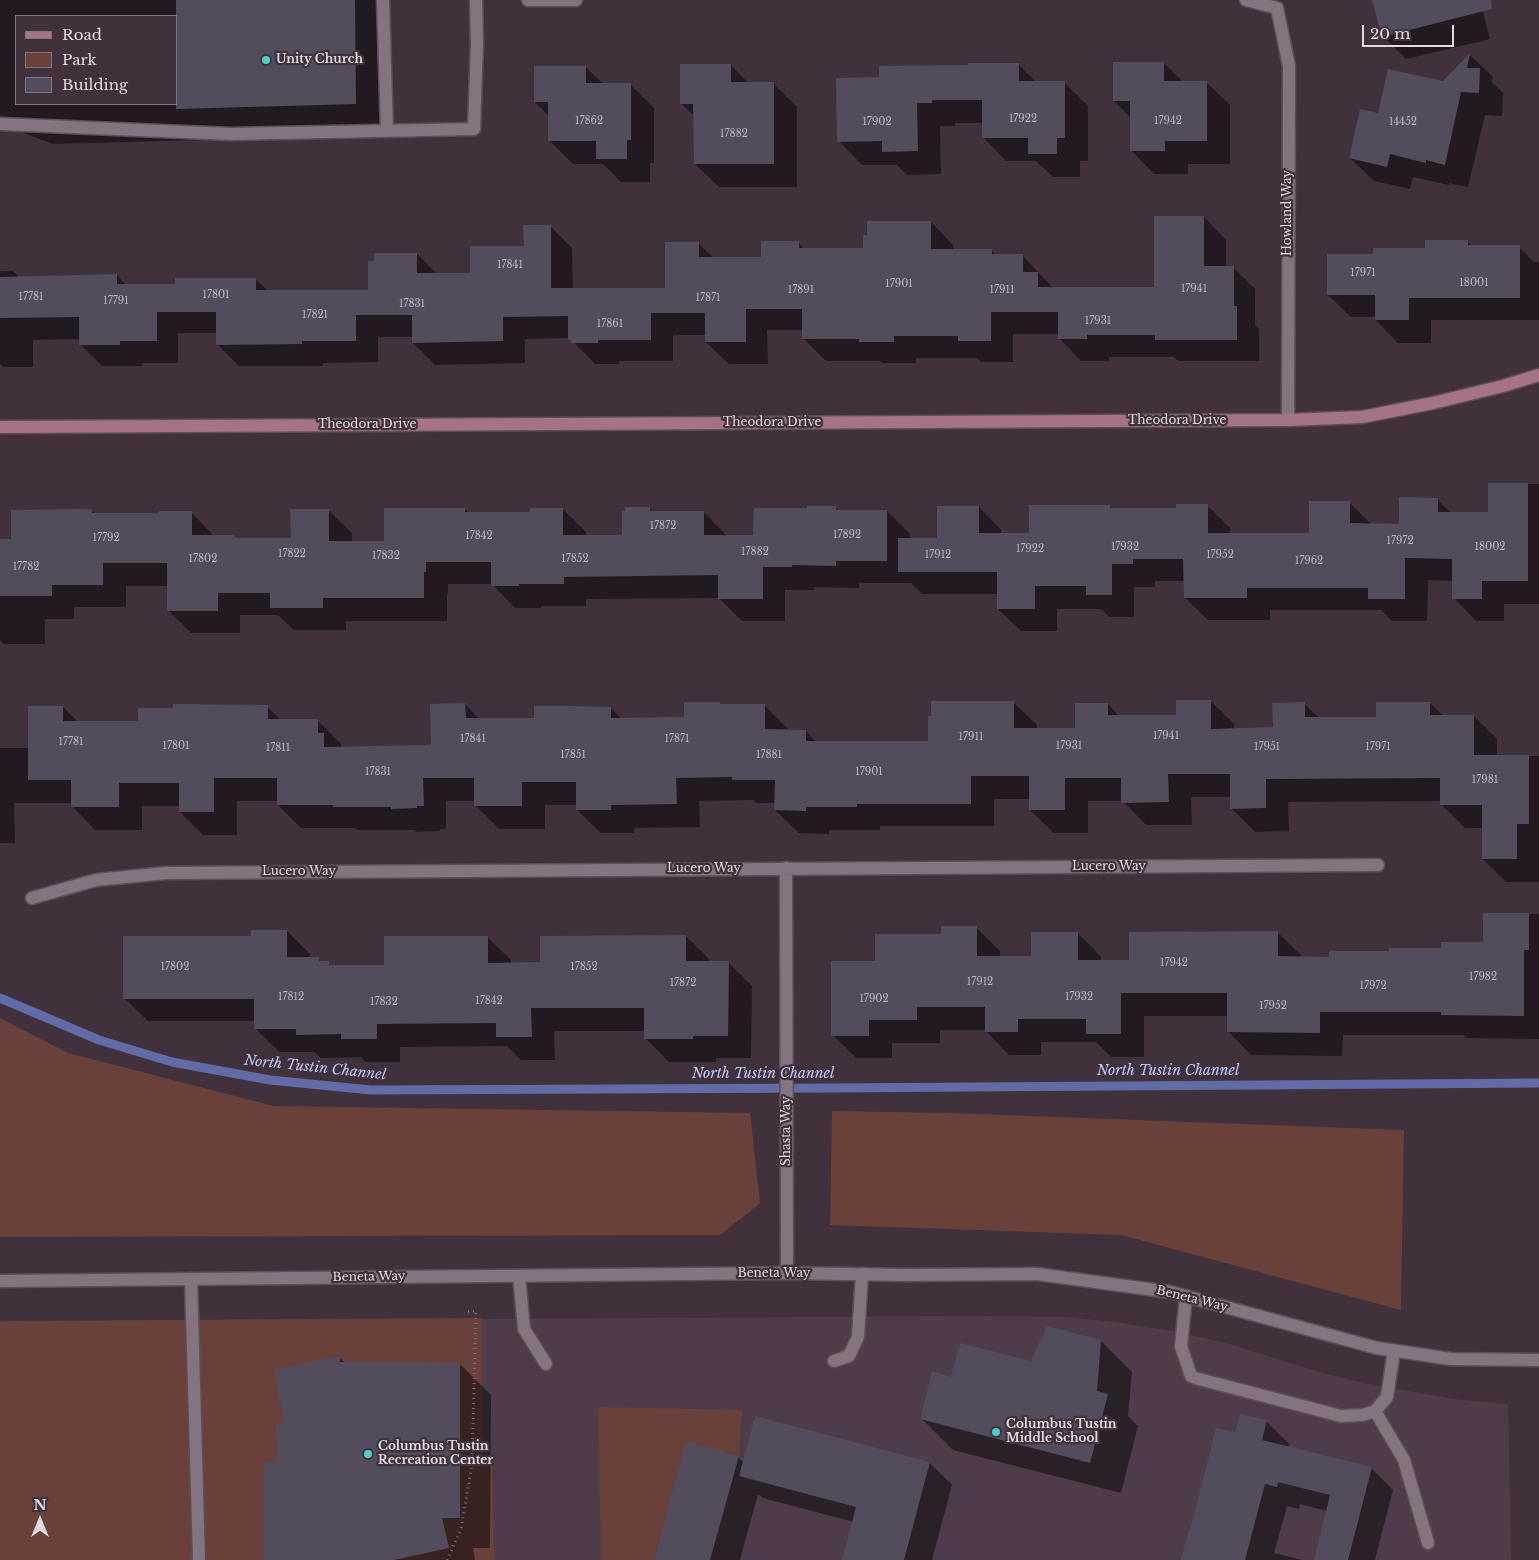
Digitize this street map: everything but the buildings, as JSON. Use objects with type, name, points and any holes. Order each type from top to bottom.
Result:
[{"type":"street","points":[[383,0],[387,131]]},
{"type":"street","points":[[0,124],[231,134],[474,129],[477,43],[476,0]]},
{"type":"street","points":[[528,0],[576,0]]},
{"type":"street","name":"Howland Way","points":[[1246,0],[1276,8],[1289,66],[1288,420]]},
{"type":"street","name":"Theodora Drive","points":[[0,428],[1288,420],[1362,417],[1442,401],[1539,375]]},
{"type":"street","name":"Lucero Way","points":[[32,898],[96,880],[166,873],[1378,865]]},
{"type":"street","name":"Shasta Way","points":[[786,868],[787,1273]]},
{"type":"street","name":"Beneta Way","points":[[0,1281],[787,1273],[1037,1274],[1170,1292],[1394,1351],[1451,1359],[1539,1360]]},
{"type":"street","points":[[834,1361],[849,1356],[858,1337],[862,1274]]},
{"type":"street","points":[[519,1276],[524,1329],[546,1364]]},
{"type":"street","points":[[191,1279],[199,1560]]},
{"type":"street","points":[[1186,1296],[1181,1346],[1191,1376],[1341,1416],[1363,1415],[1375,1411],[1386,1397],[1394,1351]]},
{"type":"street","points":[[1375,1411],[1404,1460],[1428,1543]]},
{"type":"path","points":[[447,1560],[461,1529],[472,1464],[476,1311],[464,1312]]},
{"type":"shaded area","name":"Columbus Tustin Middle School","points":[[1067,1317],[1173,1331],[1226,1343],[1322,1373],[1368,1384],[1461,1400],[1508,1404],[1511,1560],[494,1560],[493,1460],[483,1459],[482,1319]]},
{"type":"green space","points":[[0,1018],[68,1053],[274,1106],[750,1113],[760,1203],[720,1235],[0,1237]]},
{"type":"green space","points":[[832,1111],[950,1113],[1404,1130],[1401,1310],[1121,1235],[830,1225]]},
{"type":"green space","points":[[482,1318],[483,1459],[493,1459],[494,1560],[0,1560],[0,1321]]},
{"type":"green space","points":[[598,1407],[742,1410],[739,1456],[686,1442],[654,1560],[601,1560]]},
{"type":"waterway","name":"North Tustin Channel","points":[[0,998],[99,1040],[172,1062],[270,1080],[371,1090],[1539,1083]]},
{"type":"place","name":"Unity Church","points":[[266,60]]},
{"type":"place","name":"Columbus Tustin Middle School","points":[[996,1432]]},
{"type":"place","name":"Columbus Tustin Recreation Center","points":[[368,1454]]}]
